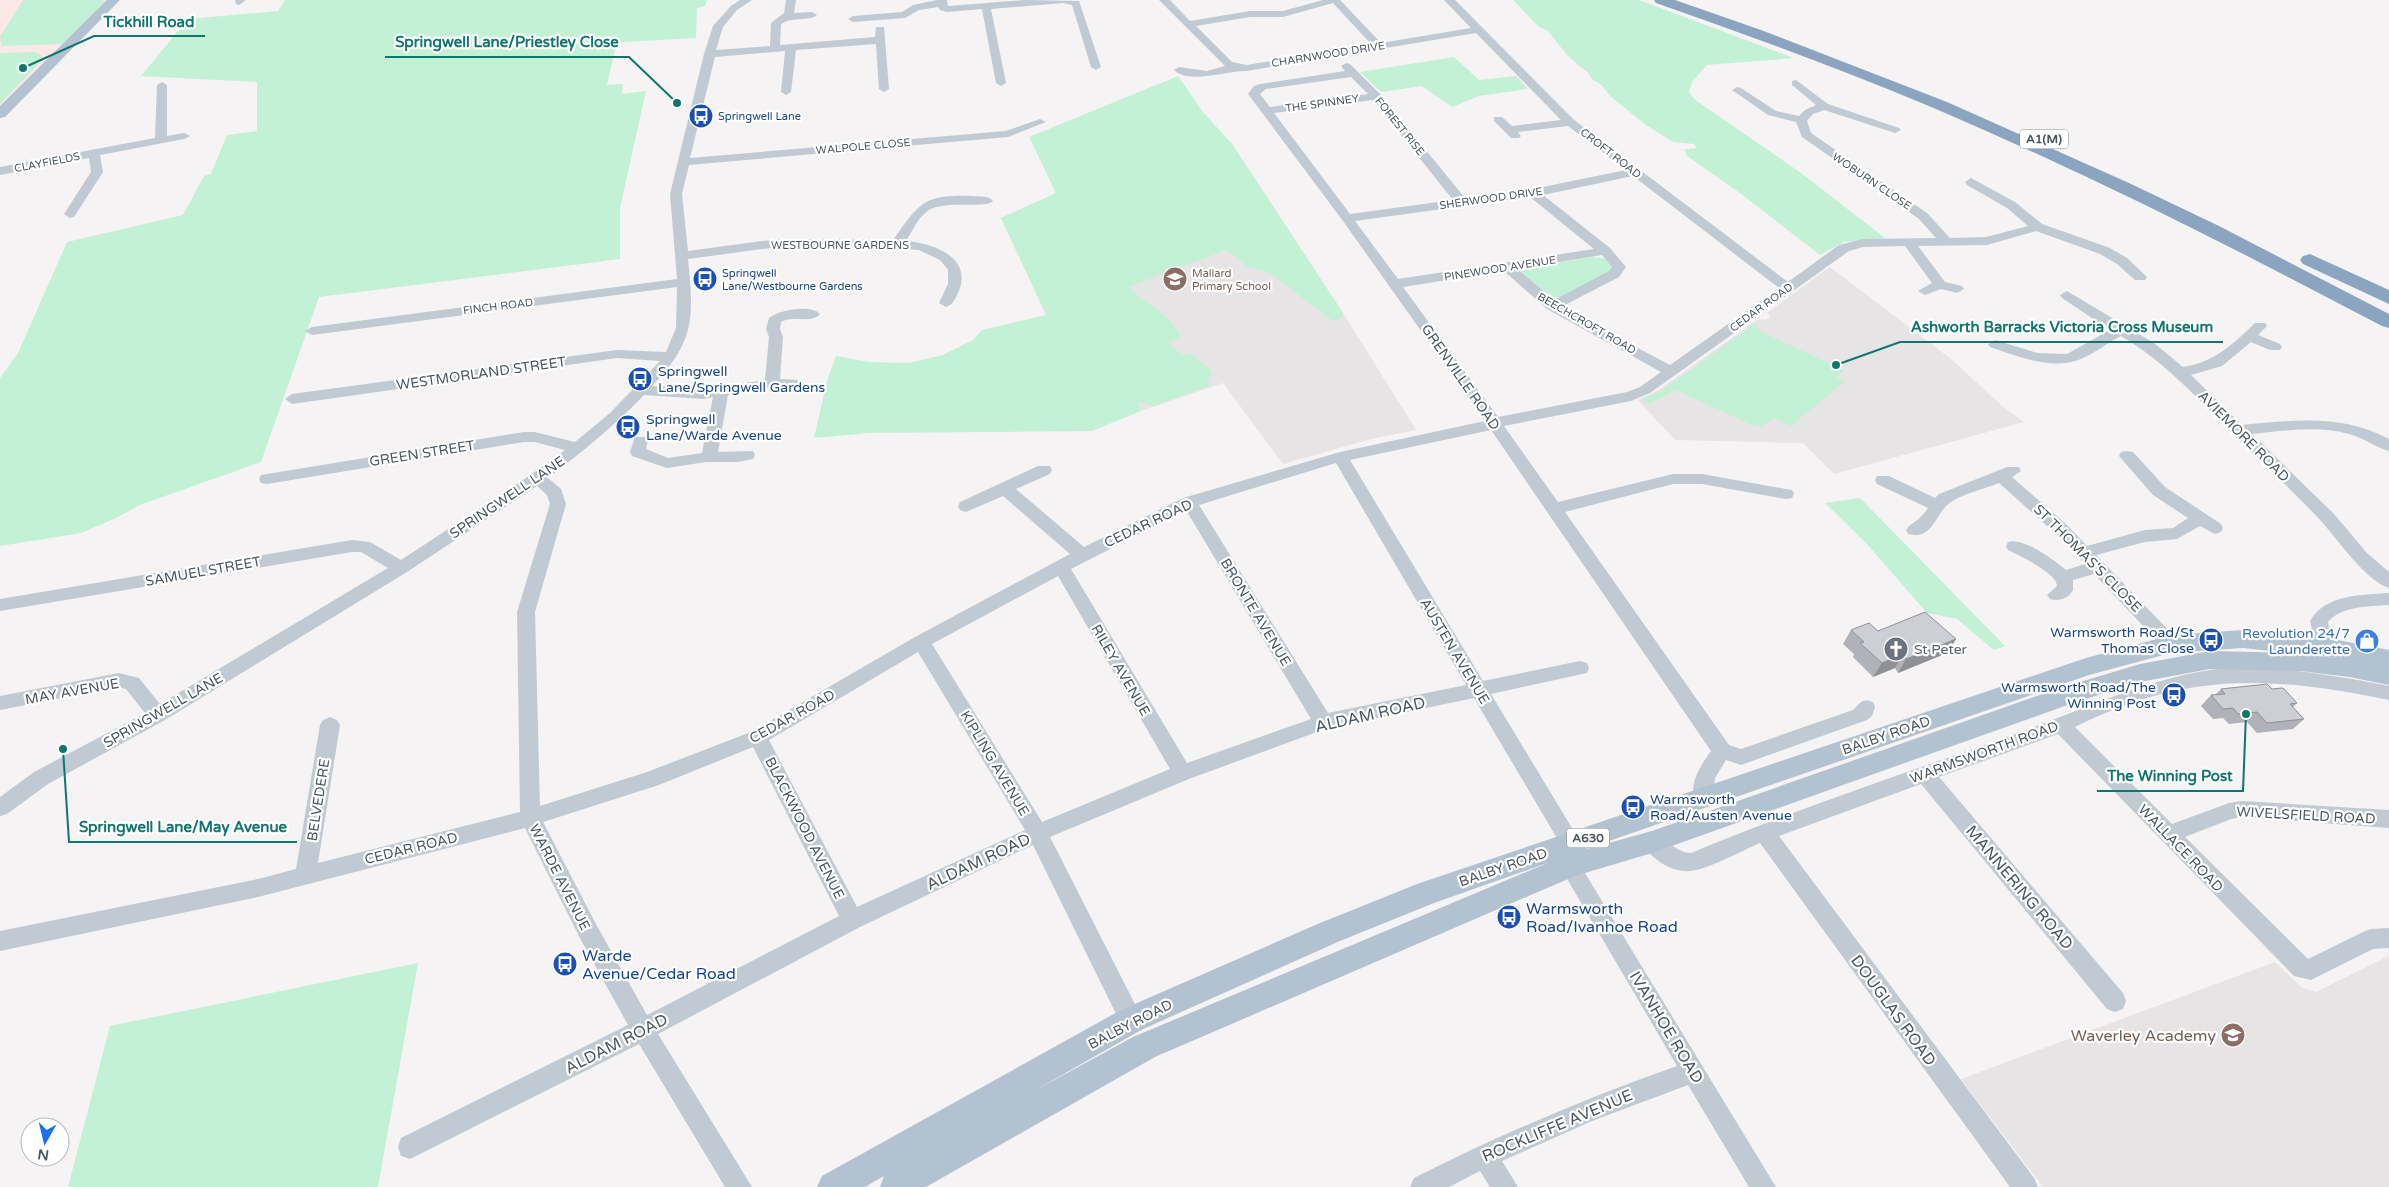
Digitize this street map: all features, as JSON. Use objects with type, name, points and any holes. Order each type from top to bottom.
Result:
[{"type":"highway","name":"A1(M)","points":[[1662,0],[1816,54],[1948,107],[2182,208],[2300,262],[2389,310]]},
{"type":"highway","name":"A1(M)","points":[[1684,0],[1816,46],[1940,95],[2063,148],[2182,208],[2389,322]]},
{"type":"highway","points":[[2182,208],[2292,251],[2389,298]]},
{"type":"highway","points":[[2182,208],[2389,329]]},
{"type":"main road","points":[[0,114],[114,0]]},
{"type":"main road","name":"BALBY ROAD","points":[[896,1187],[970,1143],[1144,1047],[1703,797],[2086,667],[2171,644],[2243,639],[2323,646],[2389,660]]},
{"type":"main road","name":"BALBY ROAD","points":[[834,1187],[1132,1020],[1330,932],[1427,893],[1571,855],[1652,842],[2069,695],[2158,669],[2210,660],[2254,659],[2349,668],[2389,676]]},
{"type":"street","name":"SPRINGWELL LANE","points":[[0,808],[41,778],[158,715],[401,568],[538,478],[578,448],[641,390],[670,357],[683,328],[684,282],[676,194],[709,54],[718,26],[734,8],[747,0]]},
{"type":"street","points":[[787,16],[791,0]]},
{"type":"street","points":[[853,19],[905,15],[916,7],[942,2],[942,8],[946,9],[1063,0],[1076,3],[1096,67]]},
{"type":"street","points":[[1164,0],[1228,64],[1235,67]]},
{"type":"street","points":[[1188,24],[1250,14],[1283,14],[1334,0],[1378,46]]},
{"type":"street","name":"CROFT ROAD","points":[[1449,0],[1570,122],[1788,288]]},
{"type":"street","points":[[986,6],[1001,82]]},
{"type":"street","points":[[775,49],[776,23],[787,16],[812,15]]},
{"type":"street","points":[[880,17],[884,89]]},
{"type":"street","name":"CHARNWOOD DRIVE","points":[[1179,70],[1207,74],[1235,67],[1247,68],[1478,30]]},
{"type":"street","points":[[709,54],[881,40]]},
{"type":"street","points":[[786,92],[791,48]]},
{"type":"street","name":"FOREST RISE","points":[[1333,54],[1376,96],[1462,203]]},
{"type":"street","name":"GRENVILLE ROAD","points":[[1354,74],[1258,88],[1254,94],[1347,218],[1494,424],[1722,751]]},
{"type":"street","points":[[1796,83],[1824,106],[1895,133],[1907,130]]},
{"type":"street","points":[[161,140],[162,85]]},
{"type":"street","points":[[1737,90],[1772,113],[1801,120],[1809,112],[1824,106]]},
{"type":"street","name":"THE SPINNEY","points":[[1268,111],[1376,96]]},
{"type":"street","points":[[1498,119],[1512,133],[1570,122]]},
{"type":"street","name":"WOBURN CLOSE","points":[[1801,120],[1806,135],[1813,141],[1924,216],[1947,242]]},
{"type":"street","name":"WALPOLE CLOSE","points":[[684,162],[1008,134],[1040,122]]},
{"type":"street","name":"CLAYFIELDS","points":[[0,171],[184,136]]},
{"type":"street","name":"CLAYFIELDS","points":[[70,214],[97,172],[94,153]]},
{"type":"street","name":"SHERWOOD DRIVE","points":[[1347,218],[1533,193],[1635,172]]},
{"type":"street","points":[[1970,182],[2002,200],[2037,227],[2052,234],[2106,251],[2140,277]]},
{"type":"street","points":[[1533,193],[1605,251],[1617,263],[1618,270],[1552,306]]},
{"type":"street","points":[[898,243],[918,214],[930,205],[960,200],[987,201]]},
{"type":"street","name":"CEDAR ROAD","points":[[0,941],[258,888],[530,818],[652,780],[758,737],[920,642],[1082,555],[1189,502],[1340,457],[1630,396],[1645,390],[1672,372],[1844,248],[1863,243],[1996,240],[2037,227]]},
{"type":"street","points":[[1909,242],[1940,285]]},
{"type":"street","name":"WESTBOURNE GARDENS","points":[[681,256],[778,243],[898,243],[921,246],[945,257],[951,262],[955,270],[955,284],[946,303]]},
{"type":"street","name":"PINEWOOD AVENUE","points":[[1394,284],[1605,251]]},
{"type":"street","points":[[2125,264],[2143,263]]},
{"type":"street","name":"BEECHCROFT ROAD","points":[[1508,266],[1525,286],[1552,306],[1672,372]]},
{"type":"street","name":"FINCH ROAD","points":[[312,331],[684,282]]},
{"type":"street","points":[[1926,291],[1940,285],[1957,289]]},
{"type":"street","name":"AVIEMORE ROAD","points":[[2067,295],[2085,308],[2149,346],[2180,372],[2328,518],[2361,557],[2389,582]]},
{"type":"street","points":[[2085,308],[2101,306]]},
{"type":"street","points":[[772,383],[776,337],[773,329],[774,321],[780,316],[787,314],[813,314]]},
{"type":"street","points":[[2180,372],[2198,369],[2226,359],[2260,326]]},
{"type":"street","points":[[1995,344],[2022,359],[2058,359],[2076,356],[2100,340],[2122,330]]},
{"type":"street","points":[[2248,336],[2275,347]]},
{"type":"street","name":"WESTMORLAND STREET","points":[[292,399],[617,354],[670,357]]},
{"type":"street","points":[[641,390],[687,394],[721,392],[772,383],[793,383]]},
{"type":"street","points":[[709,457],[721,392]]},
{"type":"street","points":[[2238,430],[2338,425],[2357,430],[2389,446]]},
{"type":"street","name":"GREEN STREET","points":[[266,479],[524,437],[535,437],[578,448]]},
{"type":"street","points":[[640,440],[638,452],[667,463],[709,457],[738,457],[747,455]]},
{"type":"street","points":[[2127,456],[2159,491],[2198,519],[2215,528]]},
{"type":"street","name":"AUSTEN AVENUE","points":[[1340,457],[1478,691],[1571,855]]},
{"type":"street","points":[[966,506],[1044,470]]},
{"type":"street","name":"ST THOMAS'S CLOSE","points":[[1914,530],[1929,522],[1937,506],[1954,493],[2008,473],[2171,644]]},
{"type":"street","name":"WARDE AVENUE","points":[[538,478],[555,493],[558,504],[526,612],[530,818],[588,933],[642,1030],[739,1187]]},
{"type":"street","points":[[1554,509],[1673,479],[1702,479],[1757,495],[1786,494]]},
{"type":"street","points":[[1883,480],[1937,506]]},
{"type":"street","points":[[1005,489],[1082,555]]},
{"type":"street","name":"BRONTE AVENUE","points":[[1189,502],[1323,722]]},
{"type":"street","points":[[2085,552],[2145,536],[2177,533],[2198,519]]},
{"type":"street","name":"SAMUEL STREET","points":[[0,606],[352,546],[364,546],[401,568]]},
{"type":"street","points":[[2014,546],[2040,560],[2063,577],[2067,584],[2067,589],[2063,593],[2056,595]]},
{"type":"street","name":"RILEY AVENUE","points":[[1061,567],[1182,773]]},
{"type":"street","points":[[2063,577],[2096,567]]},
{"type":"street","points":[[2323,646],[2318,621],[2325,612],[2336,606],[2389,599]]},
{"type":"street","name":"KIPLING AVENUE","points":[[920,642],[1038,833],[1132,1020]]},
{"type":"street","name":"ALDAM ROAD","points":[[410,1147],[642,1030],[852,920],[1038,833],[1182,773],[1323,722],[1478,691],[1580,668]]},
{"type":"street","name":"WARMSWORTH ROAD","points":[[1652,842],[1672,860],[1692,862],[1764,832],[2061,725],[2086,711],[2154,688],[2202,678],[2251,675],[2294,677],[2330,681],[2389,693]]},
{"type":"street","name":"MAY AVENUE","points":[[0,704],[119,680],[132,683],[158,715]]},
{"type":"street","points":[[1703,797],[1702,785],[1706,775],[1722,751],[1741,756],[1860,714],[1865,712],[1866,707]]},
{"type":"street","name":"BELVEDERE","points":[[306,875],[330,725]]},
{"type":"street","name":"WALLACE ROAD","points":[[2061,725],[2302,969],[2311,970],[2372,939],[2389,938]]},
{"type":"street","name":"BLACKWOOD AVENUE","points":[[758,737],[852,920]]},
{"type":"street","name":"MANNERING ROAD","points":[[1924,773],[2115,1001]]},
{"type":"street","name":"WIVELSFIELD ROAD","points":[[2168,835],[2230,811],[2242,809],[2389,819]]},
{"type":"street","name":"DOUGLAS ROAD","points":[[1764,832],[2024,1187]]},
{"type":"street","name":"IVANHOE ROAD","points":[[1571,855],[1694,1071],[1763,1187]]},
{"type":"street","name":"ROCKLIFFE AVENUE","points":[[1423,1187],[1484,1155],[1582,1112],[1694,1071]]},
{"type":"street","points":[[1484,1155],[1505,1187]]},
{"type":"shaded area","points":[[0,0],[114,0],[0,114]]},
{"type":"shaded area","name":"Mallard Primary School","points":[[1232,144],[1343,313],[1416,430],[1371,439],[1283,464],[1223,383],[1141,411],[1137,402],[1017,251],[1001,218],[1054,195],[1055,190]]},
{"type":"shaded area","points":[[1830,267],[1951,359],[2001,405],[2024,422],[1834,474],[1803,443],[1675,440],[1638,400],[1657,391],[1757,320],[1770,319],[1768,312]]},
{"type":"shaded area","name":"Waverley Academy","points":[[2389,956],[2389,1187],[2043,1187],[1961,1079],[2275,962],[2302,988],[2316,992]]},
{"type":"green space","points":[[23,0],[101,0],[107,2],[62,44],[2,46],[0,37]]},
{"type":"green space","points":[[285,0],[707,0],[705,6],[697,8],[696,38],[624,42],[616,45],[607,85],[623,84],[622,94],[646,91],[620,208],[620,259],[319,297],[261,462],[140,505],[114,519],[81,533],[0,546],[0,378],[18,353],[67,242],[183,215],[204,176],[211,174],[227,135],[257,131],[257,82],[141,76],[188,19],[278,11]]},
{"type":"green space","points":[[1513,0],[1639,0],[1794,58],[1707,65],[1692,82],[1689,92],[1694,99],[1801,173],[1885,238],[1844,242],[1820,255],[1744,196],[1686,155],[1685,149],[1697,148],[1694,144],[1673,142],[1646,125],[1609,95],[1602,85],[1593,80],[1588,73],[1567,55],[1548,31],[1539,27]]},
{"type":"green space","points":[[35,52],[42,55],[43,59],[0,104],[0,53]]},
{"type":"green space","points":[[1454,57],[1479,80],[1516,76],[1528,89],[1479,96],[1452,107],[1422,86],[1381,92],[1360,72]]},
{"type":"green space","points":[[1178,76],[1202,111],[1232,144],[1343,313],[1341,318],[1333,321],[1270,273],[1248,267],[1228,251],[1223,251],[1128,287],[1169,320],[1181,337],[1167,343],[1183,355],[1190,353],[1211,371],[1212,375],[1207,381],[1211,385],[1154,406],[1138,402],[1141,411],[1092,431],[869,433],[814,438],[827,381],[836,356],[869,362],[909,363],[943,355],[973,340],[982,330],[1046,315],[1001,218],[1056,193],[1029,137]]},
{"type":"green space","points":[[1592,257],[1608,259],[1612,263],[1613,270],[1562,297],[1549,297],[1520,274],[1527,267]]},
{"type":"green space","points":[[1755,324],[1761,332],[1844,370],[1836,377],[1845,381],[1791,426],[1773,418],[1762,427],[1752,425],[1676,390],[1649,404],[1642,399],[1664,389]]},
{"type":"green space","points":[[1860,498],[2005,646],[1994,650],[1957,619],[1927,613],[1867,544],[1825,503]]},
{"type":"green space","points":[[418,963],[378,1187],[68,1187],[110,1026]]},
{"type":"building","points":[[1925,612],[1956,639],[1906,659],[1903,654],[1882,663],[1860,643],[1864,642],[1851,630],[1869,623],[1878,631]]},
{"type":"building","points":[[2267,684],[2272,689],[2283,688],[2297,703],[2290,704],[2304,719],[2267,723],[2257,712],[2238,714],[2233,708],[2223,709],[2211,695],[2225,694],[2221,689]]},
{"type":"place","name":"Tickhill Road","points":[[23,68]]},
{"type":"place","name":"Springwell Lane/Priestley Close","points":[[677,103]]},
{"type":"place","name":"Springwell Lane","points":[[701,116]]},
{"type":"place","name":"Springwell Lane/Westbourne Gardens","points":[[705,279]]},
{"type":"place","name":"Mallard Primary School","points":[[1175,279]]},
{"type":"place","name":"Ashworth Barracks Victoria Cross Museum","points":[[1836,365]]},
{"type":"place","name":"Springwell Lane/Springwell Gardens","points":[[640,379]]},
{"type":"place","name":"Springwell Lane/Warde Avenue","points":[[628,427]]},
{"type":"place","name":"Warmsworth Road/St Thomas Close","points":[[2211,640]]},
{"type":"place","name":"Revolution 24/7 Launderette","points":[[2367,641]]},
{"type":"place","name":"St Peter","points":[[1896,649]]},
{"type":"place","name":"Warmsworth Road/The Winning Post","points":[[2174,695]]},
{"type":"place","name":"The Winning Post","points":[[2246,714]]},
{"type":"place","name":"Springwell Lane/May Avenue","points":[[63,749]]},
{"type":"place","name":"Warmsworth Road/Austen Avenue","points":[[1633,807]]},
{"type":"place","name":"Warmsworth Road/Ivanhoe Road","points":[[1509,917]]},
{"type":"place","name":"Warde Avenue/Cedar Road","points":[[565,964]]},
{"type":"place","name":"Waverley Academy","points":[[2233,1035]]}]
